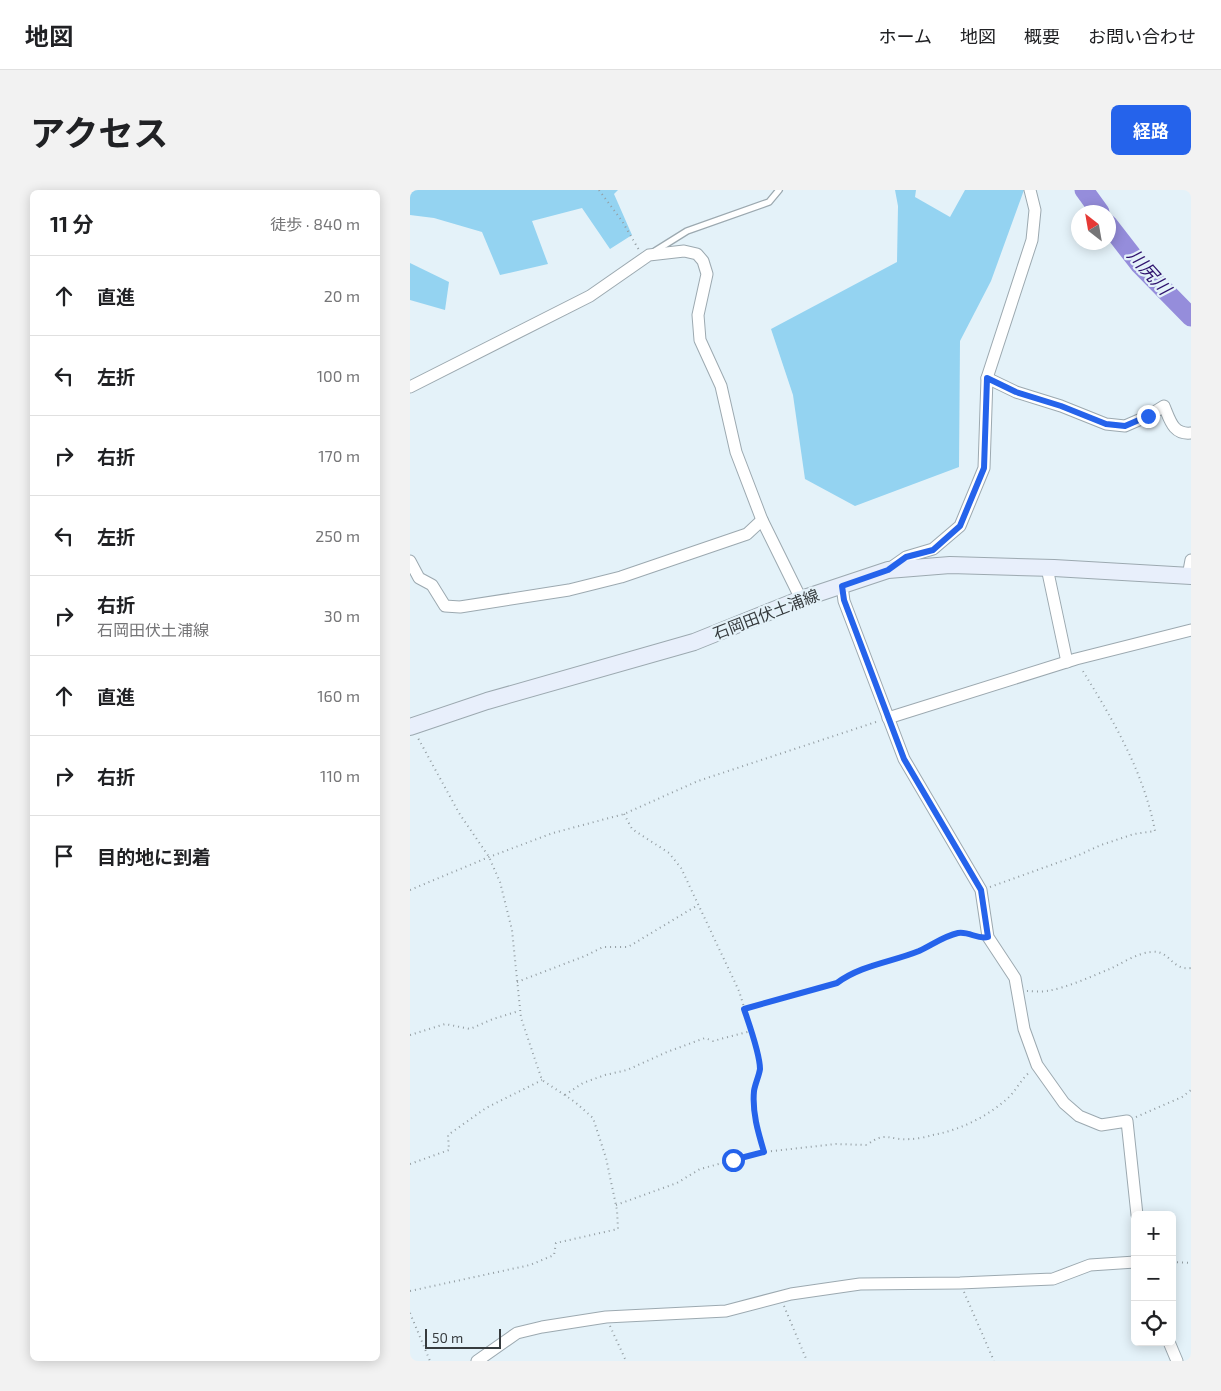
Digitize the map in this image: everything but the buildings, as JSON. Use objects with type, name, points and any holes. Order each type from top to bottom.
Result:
[{"type":"main road","name":"石岡田伏土浦線","points":[[411,727],[487,700],[694,642],[801,600],[888,570],[950,565],[1190,571]]},
{"type":"street","points":[[888,570],[906,557],[933,550],[960,526],[984,468],[987,378],[1032,240],[1035,210],[1030,190]]},
{"type":"street","points":[[410,387],[590,296],[649,255],[684,251],[697,254],[703,261],[707,274],[698,315],[700,340],[721,386],[736,452],[762,520],[801,600]]},
{"type":"street","points":[[987,378],[1016,392],[1061,406],[1106,424],[1125,426],[1148,416],[1164,406],[1173,427],[1183,434],[1191,433]]},
{"type":"street","points":[[410,561],[414,579],[432,585],[445,606],[460,607],[560,592],[621,577],[747,534],[762,520]]},
{"type":"street","points":[[1047,568],[1072,661]]},
{"type":"street","points":[[842,586],[844,600],[904,759],[981,890],[988,937],[1015,978],[1024,1029],[1037,1065],[1064,1103],[1079,1116],[1100,1125],[1127,1121],[1137,1211]]},
{"type":"street","points":[[888,718],[1072,661],[1191,630]]},
{"type":"street","points":[[477,1361],[517,1333],[606,1317],[726,1311],[780,1297],[860,1284],[960,1283],[1053,1279],[1090,1265],[1131,1262]]},
{"type":"street","points":[[1171,1346],[1177,1361]]},
{"type":"lane","points":[[649,255],[687,231],[768,202],[779,190]]},
{"type":"path","points":[[599,190],[622,221],[642,253],[649,255]]},
{"type":"path","points":[[981,890],[1079,855],[1101,845],[1134,834],[1155,831],[1150,806],[1115,722],[1072,661]]},
{"type":"path","points":[[410,890],[553,833],[624,814],[698,781],[888,718]]},
{"type":"path","points":[[410,1291],[530,1265],[554,1255],[556,1243],[618,1229],[616,1205],[606,1158],[593,1118],[565,1095],[542,1080],[521,1018],[512,930],[500,882],[489,857],[458,813],[411,727]]},
{"type":"path","points":[[624,814],[632,829],[668,853],[681,868],[739,990],[760,1069],[754,1089],[753,1103],[764,1152]]},
{"type":"path","points":[[517,982],[604,947],[628,947],[698,905]]},
{"type":"path","points":[[744,1009],[837,983],[847,975],[918,951],[956,934],[968,932],[983,938],[988,937]]},
{"type":"path","points":[[1017,990],[1047,991],[1089,978],[1131,958],[1152,952],[1164,954],[1177,967],[1191,968]]},
{"type":"path","points":[[410,1035],[445,1024],[470,1029],[493,1019],[520,1011]]},
{"type":"path","points":[[565,1095],[583,1083],[627,1070],[705,1038],[713,1041],[751,1031]]},
{"type":"path","points":[[616,1205],[677,1183],[700,1169],[764,1152],[836,1144],[867,1145],[876,1138],[888,1136],[909,1140],[934,1135],[974,1122],[1009,1098],[1025,1076],[1037,1065]]},
{"type":"path","points":[[410,1164],[448,1150],[448,1135],[486,1108],[542,1080]]},
{"type":"path","points":[[1127,1121],[1182,1097],[1191,1090]]},
{"type":"path","points":[[1176,1262],[1191,1263]]},
{"type":"path","points":[[960,1283],[994,1361]]},
{"type":"path","points":[[780,1297],[807,1361]]},
{"type":"path","points":[[410,1313],[430,1361]]},
{"type":"path","points":[[606,1317],[626,1361]]},
{"type":"shaded area","points":[[410,190],[618,190],[614,194],[632,235],[610,249],[582,208],[532,221],[548,264],[500,275],[482,232],[434,218],[410,215]]},
{"type":"shaded area","points":[[895,190],[916,190],[915,197],[950,217],[965,190],[1024,190],[991,281],[960,341],[959,467],[855,506],[805,479],[793,395],[771,329],[897,262],[898,206]]},
{"type":"shaded area","points":[[410,263],[449,282],[445,310],[410,300]]},
{"type":"waterway","name":"川尻川","points":[[1084,190],[1095,205]]},
{"type":"waterway","name":"川尻川","points":[[1116,234],[1139,264],[1191,317]]},
{"type":"route","points":[[733,1160],[764,1152],[753,1103],[754,1089],[760,1069],[754,1039],[744,1009],[837,983],[847,975],[918,951],[956,934],[968,932],[983,938],[988,937],[981,890],[904,759],[844,600],[842,586],[888,570],[906,557],[933,550],[960,526],[984,468],[987,378],[1016,392],[1061,406],[1106,424],[1125,426],[1148,416]]}]
